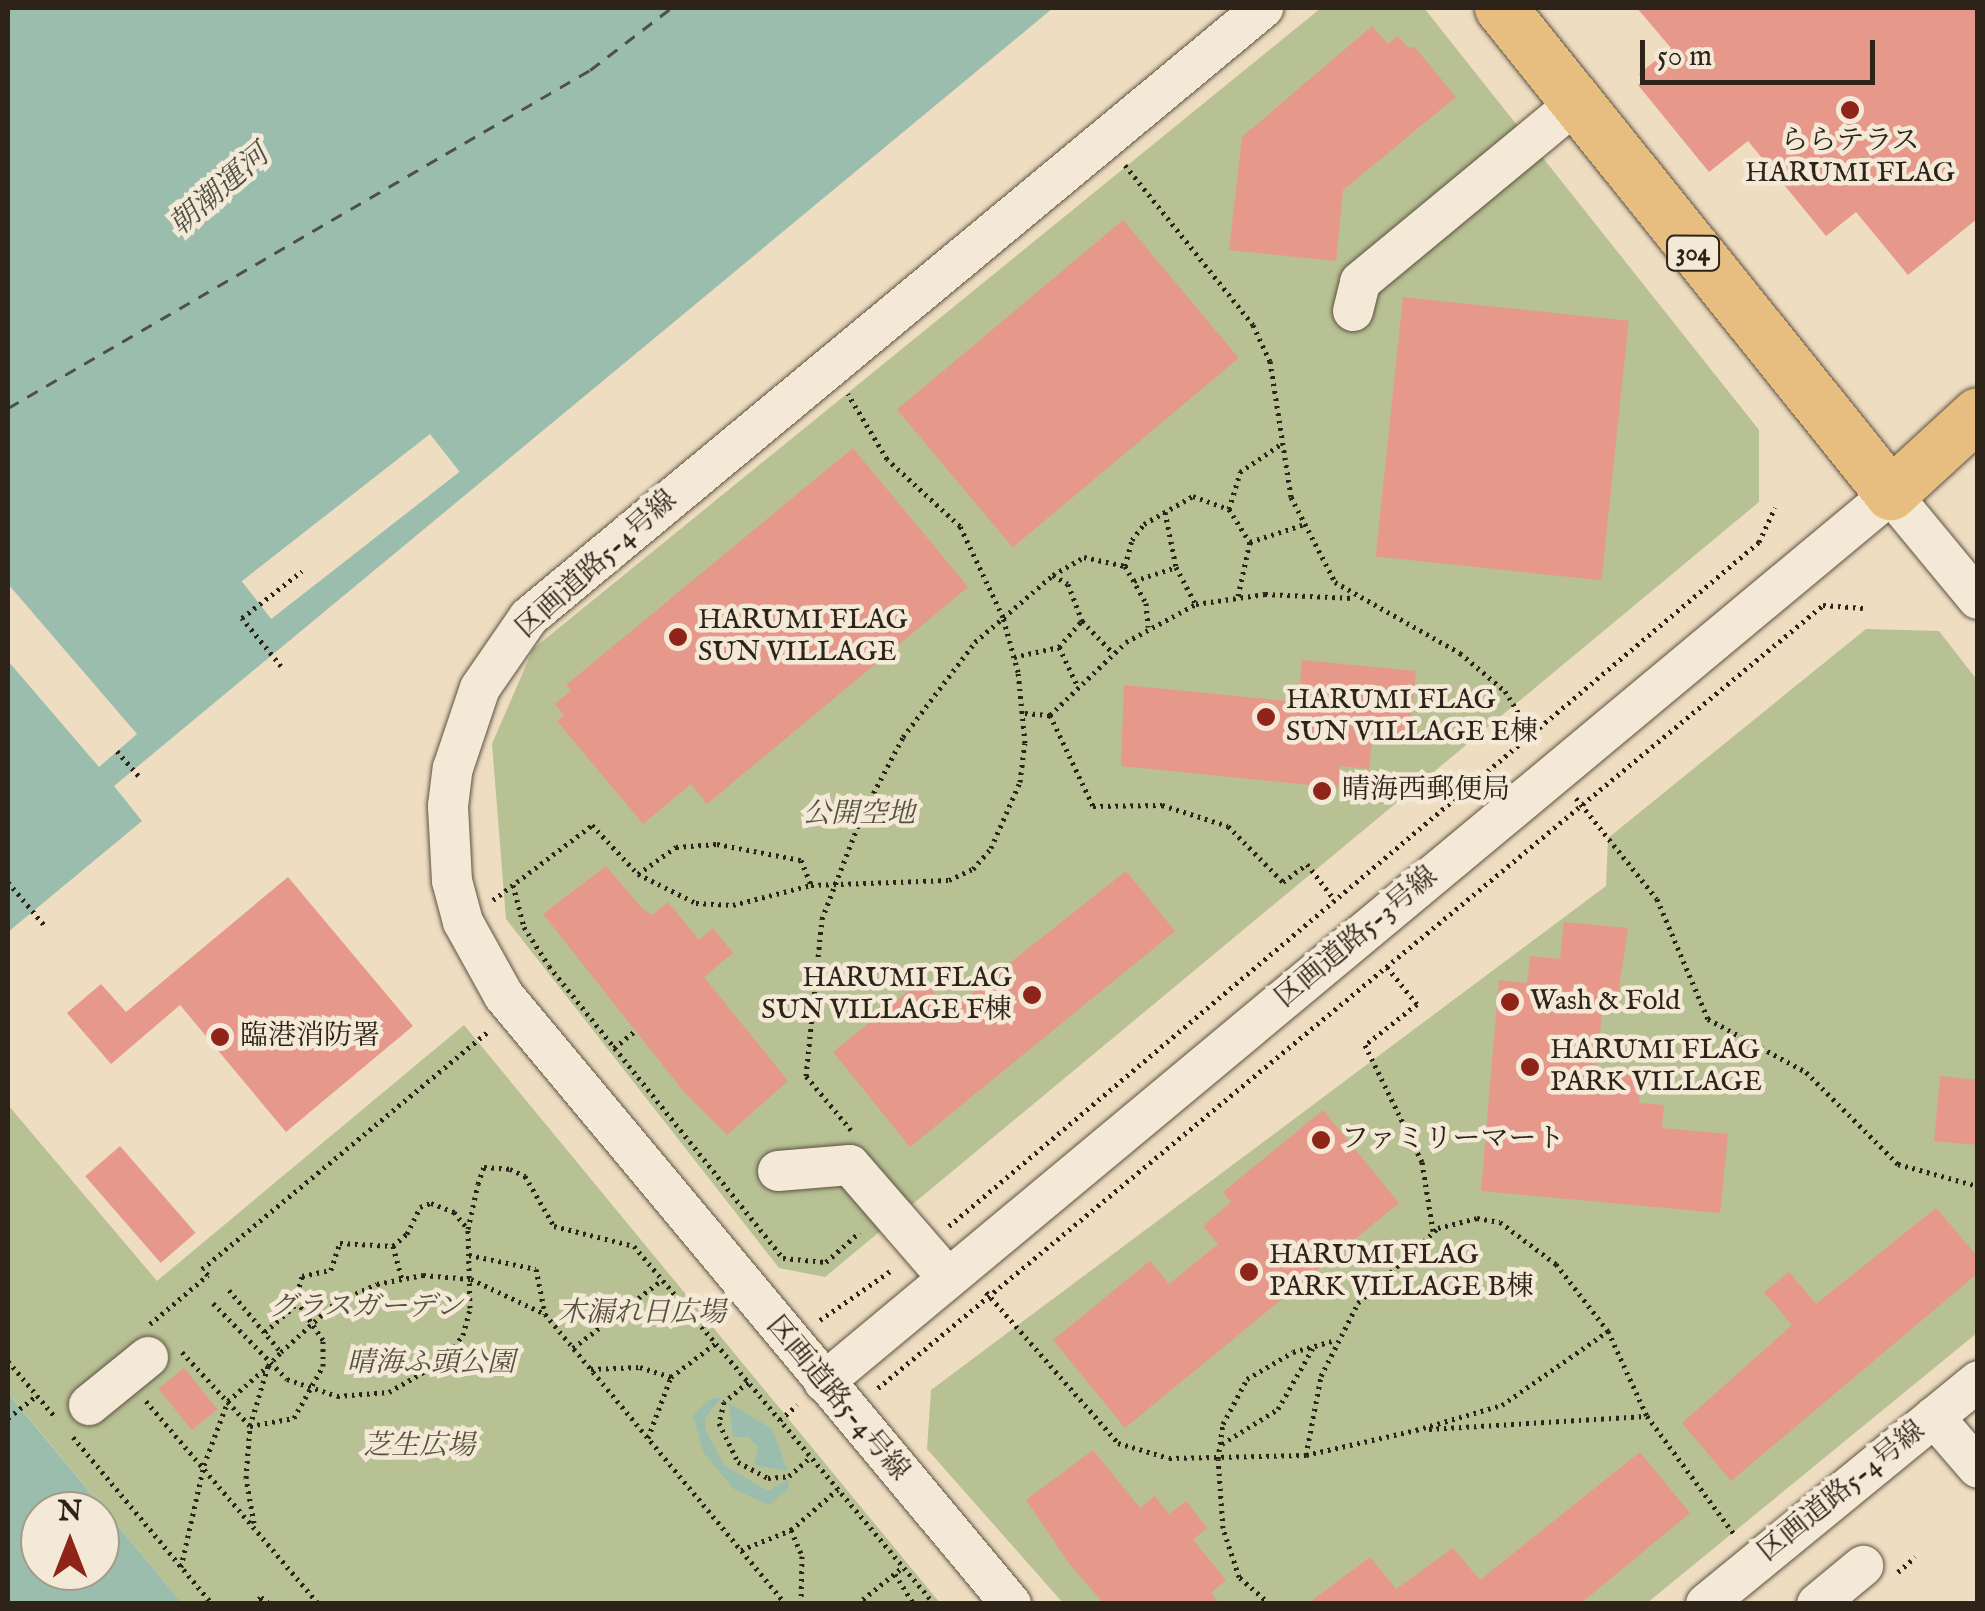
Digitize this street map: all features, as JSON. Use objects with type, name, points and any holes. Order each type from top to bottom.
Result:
[{"type":"main road","name":"304","points":[[1501,8],[1891,494]]},
{"type":"main road","points":[[1891,494],[1978,414]]},
{"type":"main road","points":[[1891,494],[1978,438]]},
{"type":"street","name":"区画道路5-4号線","points":[[1011,1604],[811,1393],[504,996],[463,922],[452,881],[448,806],[462,731],[502,651],[565,586],[1262,8]]},
{"type":"street","points":[[1353,311],[1360,282],[1575,104]]},
{"type":"street","points":[[1891,494],[1978,598]]},
{"type":"street","name":"区画道路5-3号線","points":[[811,1393],[950,1260],[1362,934],[1891,494]]},
{"type":"street","points":[[778,1171],[850,1165],[950,1260]]},
{"type":"street","points":[[75,1401],[147,1349]]},
{"type":"street","name":"区画道路5-4号線","points":[[1706,1604],[1978,1381]]},
{"type":"street","points":[[1934,1417],[1978,1468]]},
{"type":"street","points":[[1817,1604],[1863,1566]]},
{"type":"path","points":[[1104,139],[1253,325],[1270,361],[1281,444],[1302,525],[1334,582],[1356,598],[1460,653],[1505,692],[1556,772],[1657,899],[1708,1019],[1806,1072],[1898,1164],[1978,1186]]},
{"type":"path","points":[[463,922],[592,825],[638,874],[696,903],[733,905],[812,885],[949,880],[972,869],[991,848],[1020,782],[1025,713],[1002,617],[960,526],[887,459],[830,366]]},
{"type":"path","points":[[1230,509],[1240,472],[1281,444]]},
{"type":"path","points":[[1148,628],[1134,581],[1125,566],[1132,540],[1166,512],[1194,496],[1230,509],[1250,542],[1238,596]]},
{"type":"path","points":[[1608,1331],[1502,1405],[1416,1430],[1306,1455],[1169,1458],[1118,1443],[950,1260],[1758,542],[1775,506]]},
{"type":"path","points":[[1166,512],[1176,567],[1196,604]]},
{"type":"path","points":[[1250,542],[1302,525]]},
{"type":"path","points":[[855,1135],[806,1076],[822,919],[841,883],[863,812],[902,737],[975,642],[1053,574],[1084,557],[1125,566]]},
{"type":"path","points":[[1134,581],[1176,567]]},
{"type":"path","points":[[280,666],[242,618],[302,572]]},
{"type":"path","points":[[1053,574],[1068,584],[1082,621],[1113,653]]},
{"type":"path","points":[[1025,713],[1050,715],[1113,653],[1148,628],[1196,604],[1238,596],[1356,598]]},
{"type":"path","points":[[863,1400],[1824,605],[1863,608]]},
{"type":"path","points":[[1014,657],[1060,647],[1082,621]]},
{"type":"path","points":[[1060,647],[1078,687]]},
{"type":"path","points":[[1050,715],[1093,806],[1162,805],[1228,826],[1283,882],[1306,864],[1417,1004],[1365,1045],[1422,1162],[1433,1232]]},
{"type":"path","points":[[117,751],[141,779]]},
{"type":"path","points":[[638,874],[676,847],[717,844],[801,860],[812,885]]},
{"type":"path","points":[[8,882],[45,926]]},
{"type":"path","points":[[512,885],[524,927],[614,1048],[635,1031]]},
{"type":"path","points":[[147,1349],[208,1275],[202,1268],[489,1031]]},
{"type":"path","points":[[213,1303],[268,1366],[307,1388],[363,1399],[389,1392],[446,1360],[463,1334],[471,1279],[468,1228],[484,1167],[497,1164],[525,1176],[554,1226],[634,1246],[934,1604]]},
{"type":"path","points":[[265,1332],[297,1301],[302,1276],[331,1270],[340,1242],[392,1246],[407,1234],[420,1207],[431,1202],[454,1212],[468,1228]]},
{"type":"path","points":[[1306,1455],[1311,1408],[1338,1339],[1384,1272],[1433,1232],[1477,1218],[1517,1230],[1556,1264],[1608,1331],[1647,1416],[1735,1536],[1750,1524]]},
{"type":"path","points":[[392,1246],[402,1279]]},
{"type":"path","points":[[469,1254],[536,1269],[545,1314]]},
{"type":"path","points":[[803,1331],[907,1260]]},
{"type":"path","points":[[181,1567],[204,1466],[228,1401],[312,1321],[377,1284],[402,1279],[471,1279],[545,1314],[786,1604]]},
{"type":"path","points":[[573,1348],[662,1280]]},
{"type":"path","points":[[229,1290],[280,1352]]},
{"type":"path","points":[[250,1426],[294,1418],[307,1388],[324,1366],[324,1340],[297,1301]]},
{"type":"path","points":[[1270,1604],[1239,1577],[1231,1555],[1218,1503],[1223,1424],[1247,1379],[1316,1345],[1338,1339]]},
{"type":"path","points":[[648,1438],[671,1377],[716,1344]]},
{"type":"path","points":[[1220,1446],[1246,1423],[1278,1409],[1316,1345]]},
{"type":"path","points":[[147,1349],[228,1401],[250,1426]]},
{"type":"path","points":[[147,1349],[204,1466],[319,1604]]},
{"type":"path","points":[[8,1360],[212,1604]]},
{"type":"path","points":[[254,1522],[246,1478],[250,1426],[268,1366]]},
{"type":"path","points":[[590,1369],[640,1367],[671,1377]]},
{"type":"path","points":[[748,1382],[724,1402],[720,1424],[738,1462],[768,1478],[789,1476],[811,1457]]},
{"type":"path","points":[[780,1420],[811,1393]]},
{"type":"path","points":[[8,1418],[37,1395]]},
{"type":"path","points":[[48,1408],[75,1401]]},
{"type":"path","points":[[1416,1430],[1647,1416]]},
{"type":"path","points":[[742,1550],[791,1530],[838,1489]]},
{"type":"path","points":[[791,1530],[806,1588],[801,1604]]},
{"type":"path","points":[[856,1604],[904,1567]]},
{"type":"path","points":[[895,1574],[914,1604]]},
{"type":"path","points":[[253,1604],[261,1598],[270,1604]]},
{"type":"green space","name":"公開空地","points":[[1321,8],[1424,8],[1759,430],[1759,502],[825,1277],[779,1268],[506,919],[492,744],[533,649]]},
{"type":"green space","points":[[1866,629],[1939,631],[1977,680],[1977,1333],[1647,1603],[1063,1603],[927,1449],[931,1390],[1606,886],[1608,838]]},
{"type":"green space","name":"晴海ふ頭公園","points":[[464,1025],[940,1603],[182,1603],[120,1528],[120,1491],[89,1491],[8,1393],[8,1105],[157,1281]]},
{"type":"water","name":"朝潮運河","points":[[8,8],[1053,8],[114,786],[142,821],[8,932]]},
{"type":"water","points":[[8,1393],[89,1491],[20,1491],[20,1591],[120,1591],[120,1528],[182,1603],[8,1603]]},
{"type":"water","points":[[712,1398],[721,1398],[705,1418],[706,1431],[724,1465],[768,1491],[789,1479],[788,1489],[769,1505],[734,1489],[703,1452],[693,1415]]},
{"type":"water","points":[[729,1403],[772,1429],[788,1471],[754,1465],[758,1447],[749,1437],[733,1437]]},
{"type":"pier","points":[[430,434],[460,472],[271,619],[242,581]]},
{"type":"pier","points":[[8,584],[137,734],[99,767],[8,661]]},
{"type":"building","name":"ららテラス HARUMI FLAG","points":[[1637,8],[1978,8],[1978,218],[1908,275],[1856,212],[1826,236],[1748,141],[1709,172],[1638,85],[1644,81],[1639,74],[1671,48]]},
{"type":"building","points":[[1372,26],[1388,44],[1398,36],[1410,49],[1414,46],[1456,97],[1343,190],[1336,261],[1229,250],[1242,137]]},
{"type":"building","points":[[1123,220],[1239,358],[1013,548],[897,410]]},
{"type":"building","points":[[1403,297],[1629,321],[1601,580],[1376,557]]},
{"type":"building","name":"HARUMI FLAG SUN VILLAGE","points":[[853,448],[968,587],[707,804],[691,784],[643,824],[557,721],[564,715],[555,704],[571,691],[566,685]]},
{"type":"building","name":"HARUMI FLAG SUN VILLAGE E棟","points":[[1302,660],[1416,671],[1409,736],[1373,731],[1369,769],[1340,766],[1338,788],[1121,766],[1124,685],[1298,702]]},
{"type":"building","points":[[606,866],[652,915],[668,902],[699,940],[713,928],[733,953],[704,977],[788,1081],[727,1135],[684,1092],[543,914]]},
{"type":"building","name":"HARUMI FLAG SUN VILLAGE F棟","points":[[1126,871],[1175,931],[910,1147],[833,1052],[923,979],[949,1011]]},
{"type":"building","points":[[288,877],[413,1026],[286,1132],[180,1005],[111,1064],[67,1013],[101,984],[126,1012]]},
{"type":"building","name":"HARUMI FLAG PARK VILLAGE","points":[[1564,922],[1628,928],[1616,1008],[1603,1006],[1596,1071],[1642,1075],[1639,1103],[1664,1105],[1662,1128],[1728,1134],[1720,1213],[1481,1191],[1499,980],[1527,983],[1530,956],[1560,959]]},
{"type":"building","points":[[1940,1076],[1978,1080],[1978,1145],[1934,1141]]},
{"type":"building","name":"HARUMI FLAG PARK VILLAGE B棟","points":[[1323,1110],[1399,1203],[1125,1428],[1053,1340],[1150,1261],[1169,1284],[1218,1244],[1203,1226],[1231,1202],[1223,1192]]},
{"type":"building","points":[[120,1146],[195,1233],[161,1263],[85,1176]]},
{"type":"building","points":[[1936,1208],[1978,1257],[1978,1273],[1731,1481],[1682,1423],[1792,1325],[1764,1292],[1789,1272],[1816,1304]]},
{"type":"building","points":[[184,1368],[217,1409],[192,1430],[158,1389]]},
{"type":"building","points":[[1093,1450],[1140,1508],[1155,1496],[1169,1514],[1186,1501],[1207,1528],[1193,1540],[1226,1580],[1211,1593],[1220,1604],[1104,1604],[1068,1562],[1026,1500]]},
{"type":"building","points":[[1640,1452],[1690,1513],[1580,1604],[1307,1604],[1370,1557],[1396,1589],[1453,1548],[1480,1580]]},
{"type":"ferry route","points":[[8,408],[590,70],[671,8]]},
{"type":"place","name":"ららテラス HARUMI FLAG","points":[[1850,110]]},
{"type":"place","name":"HARUMI FLAG SUN VILLAGE","points":[[678,637]]},
{"type":"place","name":"HARUMI FLAG SUN VILLAGE E棟","points":[[1266,717]]},
{"type":"place","name":"晴海西郵便局","points":[[1322,791]]},
{"type":"place","name":"HARUMI FLAG SUN VILLAGE F棟","points":[[1032,995]]},
{"type":"place","name":"Wash & Fold","points":[[1510,1002]]},
{"type":"place","name":"臨港消防署","points":[[220,1037]]},
{"type":"place","name":"HARUMI FLAG PARK VILLAGE","points":[[1530,1067]]},
{"type":"place","name":"ファミリーマート","points":[[1321,1140]]},
{"type":"place","name":"HARUMI FLAG PARK VILLAGE B棟","points":[[1249,1272]]},
{"type":"park label","name":"グラスガーデン","points":[[366,1308]]},
{"type":"park label","name":"木漏れ日広場","points":[[642,1314]]},
{"type":"park label","name":"芝生広場","points":[[419,1447]]}]
